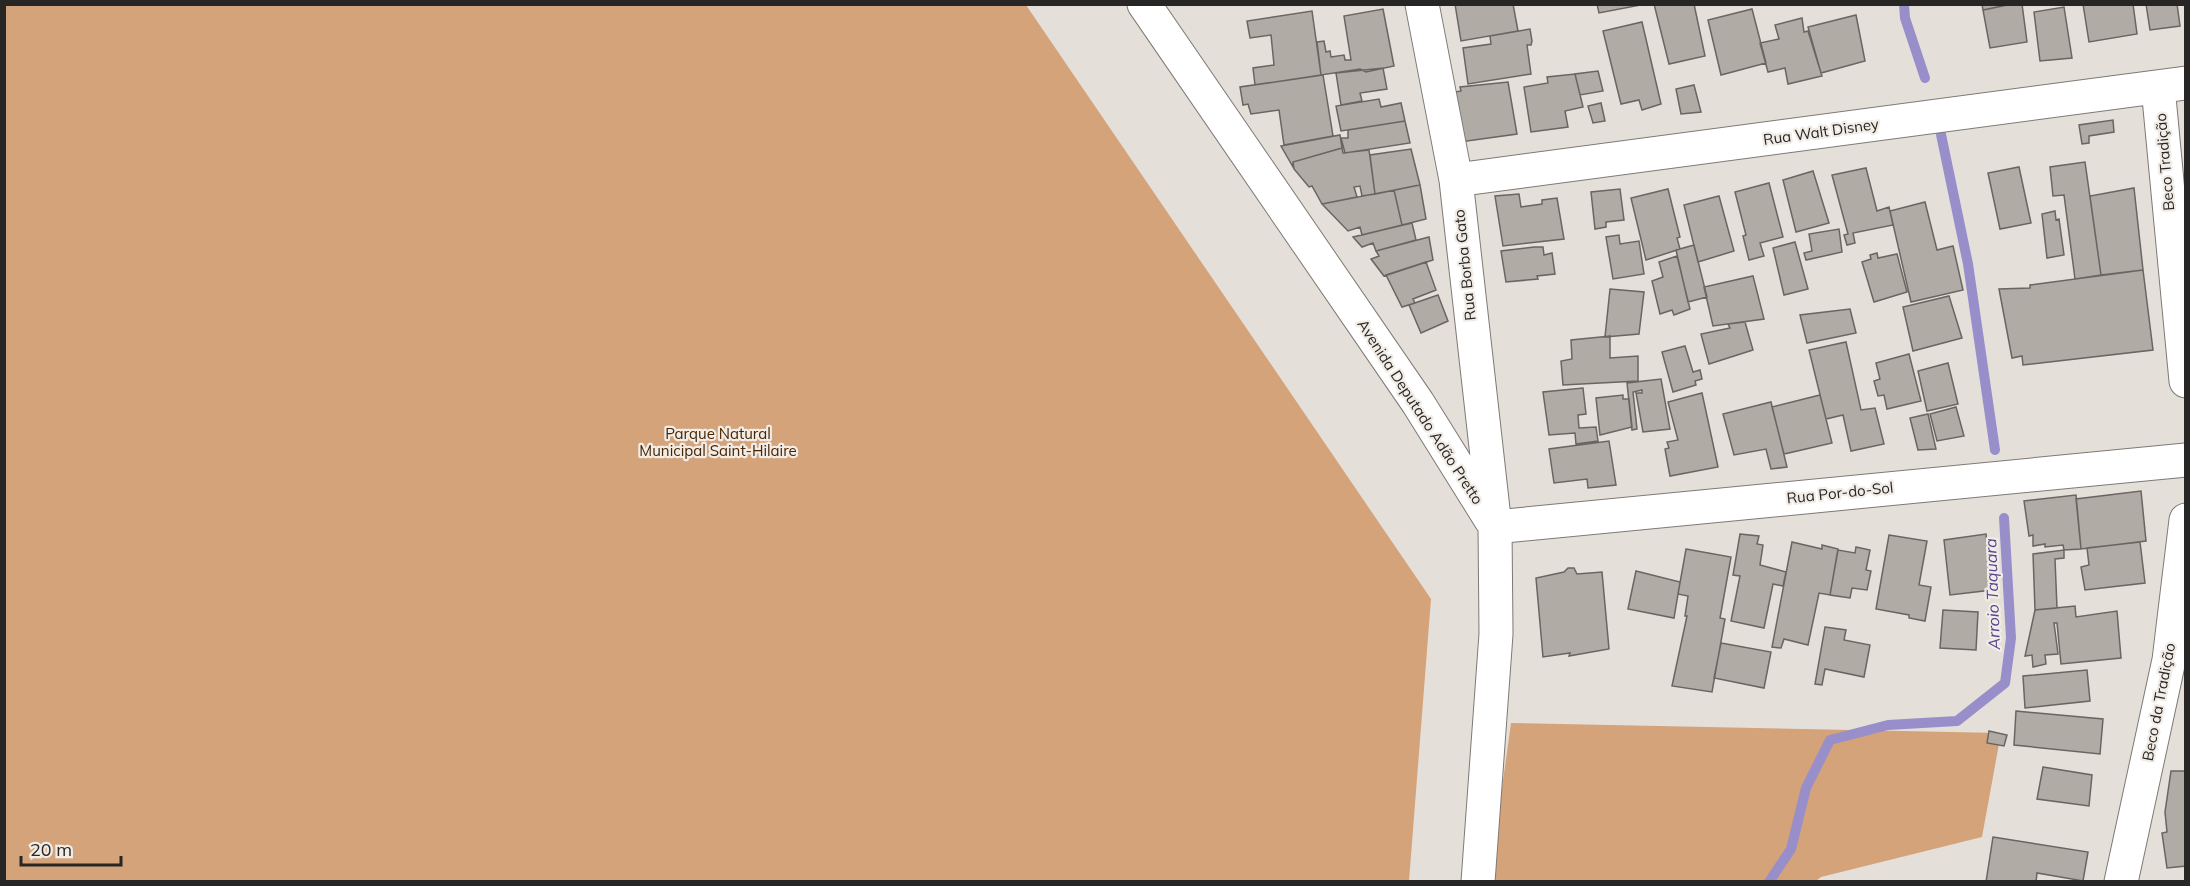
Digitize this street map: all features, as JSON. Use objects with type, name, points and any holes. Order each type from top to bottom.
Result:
[{"type":"street","name":"Avenida Deputado Adão Pretto","points":[[1144,4],[1418,403],[1495,527]]},
{"type":"street","name":"Rua Borba Gato","points":[[1422,4],[1456,180],[1495,527]]},
{"type":"street","name":"Rua Walt Disney","points":[[1456,180],[2172,85]]},
{"type":"street","name":"Beco Tradição","points":[[2172,85],[2186,381]]},
{"type":"street","name":"Rua Por-do-Sol","points":[[1495,527],[2186,460]]},
{"type":"street","name":"Beco da Tradição","points":[[2121,882],[2169,660],[2186,520]]},
{"type":"street","points":[[1478,882],[1496,634],[1495,527]]},
{"type":"green space","name":"Parque Natural Municipal Saint-Hilaire","points":[[5,4],[1026,5],[1431,599],[1409,881],[5,881]]},
{"type":"green space","points":[[1511,723],[2001,733],[1982,837],[1821,877],[1816,881],[1489,882]]},
{"type":"building","points":[[1455,4],[1513,4],[1518,31],[1461,41]]},
{"type":"building","points":[[1597,4],[1641,4],[1641,5],[1599,13]]},
{"type":"building","points":[[1654,4],[1694,4],[1705,56],[1669,64]]},
{"type":"building","points":[[1982,4],[2012,4],[1983,10]]},
{"type":"building","points":[[2022,4],[2027,42],[1990,48],[1983,10]]},
{"type":"building","points":[[2083,4],[2133,4],[2137,34],[2089,42]]},
{"type":"building","points":[[2146,4],[2177,4],[2180,26],[2150,30]]},
{"type":"building","points":[[2064,7],[2072,58],[2040,61],[2034,12]]},
{"type":"building","points":[[1383,9],[1394,66],[1366,72],[1360,69],[1321,75],[1317,42],[1324,41],[1326,52],[1330,51],[1331,57],[1344,55],[1345,60],[1351,60],[1344,16]]},
{"type":"building","points":[[1752,9],[1766,63],[1721,75],[1708,20]]},
{"type":"building","points":[[1312,11],[1321,75],[1255,85],[1253,68],[1274,65],[1271,35],[1250,38],[1247,21]]},
{"type":"building","points":[[1856,15],[1865,61],[1821,73],[1808,27]]},
{"type":"building","points":[[1802,18],[1804,32],[1808,31],[1822,76],[1788,84],[1785,68],[1768,72],[1760,43],[1779,39],[1775,25]]},
{"type":"building","points":[[1642,22],[1661,104],[1642,110],[1639,100],[1621,104],[1603,31]]},
{"type":"building","points":[[1530,29],[1532,41],[1531,45],[1527,45],[1531,74],[1468,84],[1463,48],[1491,44],[1490,36]]},
{"type":"building","points":[[1383,68],[1387,89],[1360,93],[1362,101],[1341,105],[1336,73]]},
{"type":"building","points":[[1598,71],[1603,91],[1580,95],[1575,74]]},
{"type":"building","points":[[1575,74],[1583,107],[1565,111],[1568,127],[1531,132],[1524,87],[1548,83],[1547,77]]},
{"type":"building","points":[[1323,75],[1333,136],[1284,145],[1279,110],[1251,114],[1248,104],[1243,105],[1240,87]]},
{"type":"building","points":[[1508,82],[1517,134],[1460,142],[1450,93],[1461,91],[1460,87]]},
{"type":"building","points":[[1694,85],[1701,112],[1681,114],[1676,89]]},
{"type":"building","points":[[1379,99],[1381,107],[1401,103],[1405,121],[1341,131],[1336,106]]},
{"type":"building","points":[[1601,103],[1605,121],[1593,123],[1588,106]]},
{"type":"building","points":[[2113,120],[2114,132],[2089,136],[2089,143],[2082,144],[2079,125]]},
{"type":"building","points":[[1405,121],[1410,143],[1345,153],[1341,138],[1348,138],[1348,130]]},
{"type":"building","points":[[1340,135],[1342,148],[1293,162],[1293,167],[1281,146]]},
{"type":"building","points":[[1342,148],[1343,153],[1369,150],[1375,194],[1362,196],[1360,186],[1354,187],[1357,197],[1322,204],[1312,186],[1309,187],[1294,169],[1293,162]]},
{"type":"building","points":[[1411,149],[1420,185],[1375,194],[1370,155]]},
{"type":"building","points":[[2085,162],[2101,275],[2075,279],[2064,195],[2053,196],[2050,167]]},
{"type":"building","points":[[2019,167],[2031,223],[2000,229],[1988,173]]},
{"type":"building","points":[[1866,168],[1877,211],[1889,207],[1893,225],[1853,233],[1855,243],[1847,245],[1844,235],[1848,234],[1832,175]]},
{"type":"building","points":[[1813,171],[1829,223],[1796,232],[1783,180]]},
{"type":"building","points":[[1769,183],[1783,237],[1760,243],[1764,256],[1749,260],[1743,236],[1746,235],[1735,192]]},
{"type":"building","points":[[1420,185],[1426,219],[1402,225],[1394,190]]},
{"type":"building","points":[[2134,188],[2143,270],[2101,275],[2090,196]]},
{"type":"building","points":[[1620,189],[1624,220],[1606,222],[1606,227],[1595,229],[1591,192]]},
{"type":"building","points":[[1668,189],[1680,237],[1677,238],[1680,249],[1646,260],[1631,198]]},
{"type":"building","points":[[1394,190],[1402,225],[1362,235],[1360,227],[1348,231],[1322,204]]},
{"type":"building","points":[[1519,194],[1521,207],[1542,204],[1542,200],[1557,198],[1564,239],[1503,246],[1495,196]]},
{"type":"building","points":[[1719,196],[1734,251],[1698,262],[1684,205]]},
{"type":"building","points":[[1925,202],[1937,250],[1953,246],[1963,290],[1911,302],[1890,211]]},
{"type":"building","points":[[2055,211],[2056,220],[2059,219],[2064,255],[2047,258],[2042,214]]},
{"type":"building","points":[[1412,223],[1416,240],[1376,251],[1373,243],[1362,247],[1353,237]]},
{"type":"building","points":[[1839,229],[1842,252],[1806,260],[1804,253],[1812,251],[1809,234]]},
{"type":"building","points":[[1619,235],[1620,244],[1639,241],[1644,274],[1613,279],[1606,237]]},
{"type":"building","points":[[1429,237],[1433,260],[1384,276],[1371,259],[1379,256],[1376,251]]},
{"type":"building","points":[[1795,242],[1808,289],[1784,295],[1773,248]]},
{"type":"building","points":[[1694,245],[1707,297],[1688,302],[1676,250]]},
{"type":"building","points":[[1543,247],[1544,255],[1552,253],[1555,274],[1537,276],[1538,279],[1506,282],[1501,251]]},
{"type":"building","points":[[1877,253],[1878,258],[1897,254],[1907,292],[1874,302],[1862,262],[1871,259],[1870,255]]},
{"type":"building","points":[[1677,256],[1690,309],[1674,315],[1672,310],[1660,314],[1652,281],[1663,277],[1659,262]]},
{"type":"building","points":[[1426,262],[1436,290],[1413,299],[1415,303],[1402,307],[1386,275]]},
{"type":"building","points":[[2143,270],[2153,350],[2023,365],[2022,356],[2012,358],[1999,289],[2030,288],[2030,285]]},
{"type":"building","points":[[1753,276],[1764,319],[1713,326],[1704,287]]},
{"type":"building","points":[[1610,289],[1644,292],[1639,334],[1605,337]]},
{"type":"building","points":[[1438,295],[1448,321],[1421,333],[1409,305]]},
{"type":"building","points":[[1949,296],[1962,338],[1913,351],[1903,307]]},
{"type":"building","points":[[1850,309],[1856,333],[1807,343],[1800,315]]},
{"type":"building","points":[[1745,322],[1753,350],[1709,364],[1701,334],[1730,328],[1728,324]]},
{"type":"building","points":[[1610,336],[1610,358],[1638,356],[1638,381],[1563,385],[1561,361],[1572,359],[1571,340]]},
{"type":"building","points":[[1846,342],[1861,410],[1875,408],[1884,444],[1851,451],[1843,415],[1826,419],[1809,350]]},
{"type":"building","points":[[1685,346],[1693,372],[1700,370],[1702,379],[1695,381],[1696,385],[1673,392],[1662,352]]},
{"type":"building","points":[[1909,354],[1921,401],[1887,409],[1884,395],[1878,396],[1874,381],[1880,379],[1876,363]]},
{"type":"building","points":[[1948,363],[1958,404],[1927,411],[1918,371]]},
{"type":"building","points":[[1661,379],[1670,429],[1643,432],[1636,393],[1642,393],[1642,390],[1633,392],[1637,429],[1632,430],[1627,383]]},
{"type":"building","points":[[1583,388],[1586,414],[1578,415],[1579,428],[1596,427],[1598,441],[1576,444],[1575,433],[1549,435],[1543,392]]},
{"type":"building","points":[[1702,393],[1718,467],[1670,476],[1665,449],[1669,448],[1667,442],[1678,440],[1668,402]]},
{"type":"building","points":[[1623,395],[1623,399],[1629,399],[1632,427],[1600,435],[1596,398]]},
{"type":"building","points":[[1820,395],[1832,443],[1784,454],[1772,407]]},
{"type":"building","points":[[1771,402],[1787,467],[1771,469],[1766,449],[1734,455],[1723,414]]},
{"type":"building","points":[[1956,407],[1964,436],[1937,441],[1930,414]]},
{"type":"building","points":[[1928,414],[1936,449],[1918,450],[1910,418]]},
{"type":"building","points":[[1609,441],[1616,485],[1588,488],[1587,479],[1554,483],[1549,449]]},
{"type":"building","points":[[2141,491],[2146,541],[2081,549],[2076,499]]},
{"type":"building","points":[[2076,495],[2081,549],[2064,550],[2063,545],[2033,546],[2033,535],[2029,536],[2024,501]]},
{"type":"building","points":[[1740,534],[1759,536],[1757,544],[1763,545],[1760,565],[1786,572],[1783,586],[1773,584],[1764,628],[1731,621],[1740,576],[1733,575]]},
{"type":"building","points":[[1986,534],[1992,590],[1950,595],[1944,540]]},
{"type":"building","points":[[1889,535],[1927,541],[1919,585],[1931,587],[1925,621],[1909,618],[1909,615],[1876,609]]},
{"type":"building","points":[[1792,542],[1822,549],[1822,545],[1838,549],[1830,595],[1819,593],[1808,645],[1784,639],[1781,648],[1772,647]]},
{"type":"building","points":[[2140,542],[2145,583],[2085,590],[2081,567],[2089,565],[2087,548]]},
{"type":"building","points":[[1856,547],[1870,550],[1866,570],[1871,571],[1867,590],[1852,588],[1850,598],[1830,595],[1838,550],[1855,553]]},
{"type":"building","points":[[1686,549],[1731,557],[1720,618],[1725,619],[1712,692],[1672,686],[1687,616],[1685,616],[1688,596],[1678,594]]},
{"type":"building","points":[[2064,550],[2064,558],[2055,559],[2057,608],[2035,610],[2033,554]]},
{"type":"building","points":[[1568,568],[1574,568],[1577,574],[1602,572],[1609,649],[1569,656],[1570,653],[1543,657],[1536,578],[1564,572]]},
{"type":"building","points":[[1636,571],[1680,582],[1674,618],[1628,609]]},
{"type":"building","points":[[2075,606],[2076,617],[2117,611],[2121,658],[2061,664],[2057,623],[2054,623],[2058,654],[2045,655],[2046,664],[2033,667],[2032,655],[2025,656],[2035,610]]},
{"type":"building","points":[[1943,610],[1978,612],[1976,650],[1940,648]]},
{"type":"building","points":[[1825,627],[1846,630],[1844,640],[1870,645],[1864,677],[1825,669],[1822,685],[1815,684]]},
{"type":"building","points":[[1721,643],[1771,652],[1764,688],[1714,678]]},
{"type":"building","points":[[2087,670],[2090,701],[2025,708],[2023,676]]},
{"type":"building","points":[[2016,711],[2103,719],[2100,754],[2014,745]]},
{"type":"building","points":[[1989,731],[2007,735],[2004,746],[1987,743]]},
{"type":"building","points":[[2043,767],[2092,775],[2089,806],[2037,799]]},
{"type":"building","points":[[2171,771],[2186,771],[2186,866],[2167,868],[2162,833],[2167,832],[2165,812]]},
{"type":"building","points":[[1993,837],[2088,852],[2083,881],[2037,873],[2036,882],[1986,882]]},
{"type":"waterway","name":"Arroio Taquara","points":[[1904,4],[1905,18],[1925,78]]},
{"type":"waterway","name":"Arroio Taquara","points":[[1938,120],[1968,264],[1995,450]]},
{"type":"waterway","name":"Arroio Taquara","points":[[1769,882],[1791,849],[1806,788],[1830,740],[1888,725],[1957,721],[2005,683],[2011,638],[2004,518]]}]
